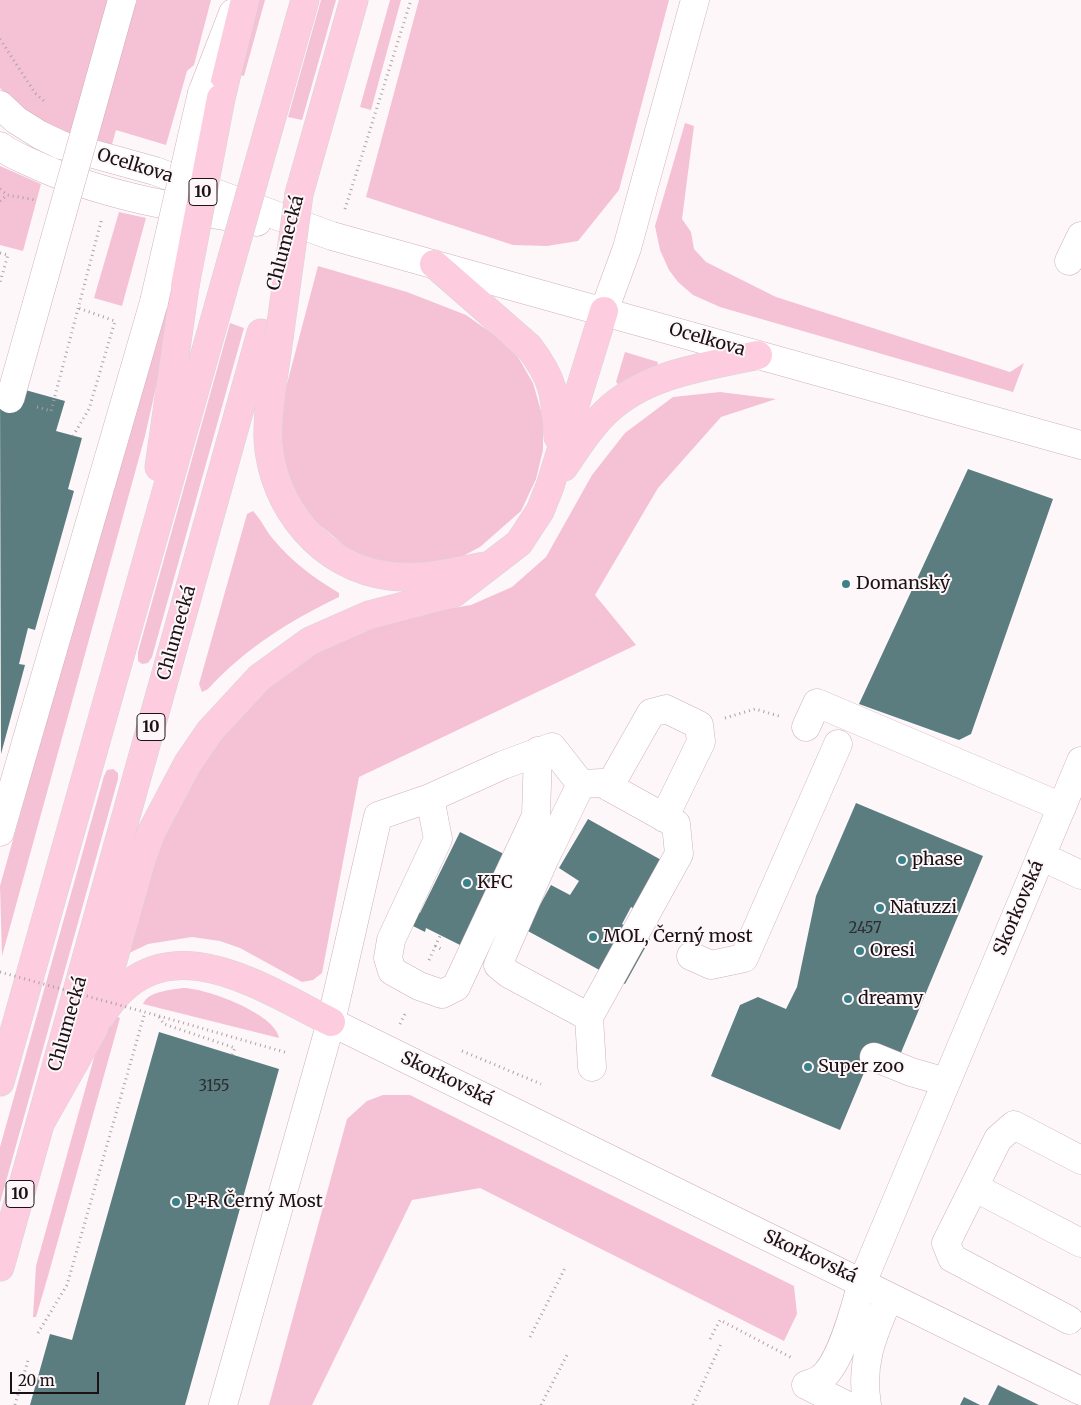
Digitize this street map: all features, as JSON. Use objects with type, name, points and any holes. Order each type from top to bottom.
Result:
[{"type":"main road","name":"10","points":[[144,570],[211,96],[245,0]]},
{"type":"main road","name":"10","points":[[0,1082],[305,0]]},
{"type":"main road","name":"Chlumecká","points":[[0,1267],[270,335],[299,194],[354,0]]},
{"type":"main road","points":[[434,264],[529,347],[546,370],[555,397],[560,455]]},
{"type":"main road","points":[[94,1028],[141,861],[152,832],[188,763],[210,730],[259,678],[310,642],[369,615],[454,593],[512,550],[525,535],[540,511],[550,486],[604,311]]},
{"type":"main road","points":[[270,335],[269,414],[271,462],[286,504],[309,536],[323,548],[354,567],[390,576],[431,576],[494,564]]},
{"type":"main road","points":[[550,486],[606,412],[634,391],[672,375],[758,355]]},
{"type":"main road","points":[[41,1122],[106,1008],[131,984],[162,967],[180,964],[206,966],[239,976],[331,1022]]},
{"type":"street","points":[[10,399],[122,0]]},
{"type":"street","points":[[0,832],[154,302],[238,0]]},
{"type":"street","points":[[604,311],[627,248],[695,0]]},
{"type":"street","name":"Ocelkova","points":[[0,105],[32,130],[61,145],[154,171],[332,236],[1081,445]]},
{"type":"street","name":"Ocelkova","points":[[1,148],[66,177],[106,202],[146,202],[332,236]]},
{"type":"street","points":[[1069,261],[1081,236]]},
{"type":"street","points":[[806,727],[817,703],[1011,783],[1062,807]]},
{"type":"street","points":[[608,787],[651,713],[666,709],[699,725],[700,742],[664,818]]},
{"type":"street","points":[[691,956],[711,965],[744,958],[838,744]]},
{"type":"street","points":[[223,1405],[331,1022],[378,816],[430,798],[538,751],[552,747],[580,784]]},
{"type":"street","points":[[430,798],[438,839],[391,940],[388,949],[388,964],[392,971],[401,976],[436,994],[442,994],[456,987],[536,816],[538,751]]},
{"type":"street","name":"Skorkovská","points":[[331,1022],[862,1283],[1081,762]]},
{"type":"street","points":[[580,784],[602,783],[676,824],[679,854],[589,1017],[592,1068]]},
{"type":"street","points":[[580,784],[498,965],[509,974],[589,1017]]},
{"type":"street","points":[[1041,856],[1081,875]]},
{"type":"street","points":[[874,1057],[911,1072],[946,1082]]},
{"type":"street","points":[[1069,1320],[952,1258],[946,1243],[998,1139],[1014,1125],[1081,1160]]},
{"type":"street","points":[[974,1187],[1081,1243]]},
{"type":"street","points":[[846,1405],[806,1385],[820,1380],[832,1366],[847,1333],[862,1283],[1081,1391]]},
{"type":"street","points":[[867,1405],[866,1359],[870,1341],[889,1297]]},
{"type":"path","points":[[345,210],[411,0]]},
{"type":"path","points":[[0,39],[36,92],[47,104]]},
{"type":"path","points":[[0,189],[7,195],[0,201]]},
{"type":"path","points":[[51,411],[106,202]]},
{"type":"path","points":[[0,253],[8,255],[0,282]]},
{"type":"path","points":[[73,436],[89,409],[115,320],[78,308]]},
{"type":"path","points":[[699,725],[755,709],[781,717]]},
{"type":"path","points":[[0,972],[288,1054]]},
{"type":"path","points":[[38,1333],[67,1285],[145,1012]]},
{"type":"path","points":[[159,1016],[164,1024],[234,1048],[232,1054]]},
{"type":"path","points":[[453,1048],[541,1084]]},
{"type":"path","points":[[530,1337],[565,1268]]},
{"type":"path","points":[[710,1339],[720,1320],[792,1358]]},
{"type":"path","points":[[693,1405],[721,1344]]},
{"type":"path","points":[[541,1405],[566,1355]]},
{"type":"path","points":[[15,1405],[29,1356]]},
{"type":"shaded area","points":[[0,0],[211,0],[194,65],[187,71],[166,145],[116,130],[111,148],[51,125],[37,118],[11,99],[0,88]]},
{"type":"shaded area","points":[[257,0],[265,0],[244,76],[239,75]]},
{"type":"shaded area","points":[[321,0],[336,0],[302,120],[288,117]]},
{"type":"shaded area","points":[[390,0],[401,0],[371,110],[360,107]]},
{"type":"shaded area","points":[[419,0],[669,0],[619,190],[578,241],[547,246],[513,245],[366,197]]},
{"type":"shaded area","points":[[685,123],[694,126],[682,219],[691,232],[694,249],[706,262],[776,297],[1010,372],[1024,363],[1013,392],[720,307],[693,295],[678,282],[669,270],[660,250],[655,226]]},
{"type":"shaded area","points":[[0,166],[41,184],[23,251],[0,245]]},
{"type":"shaded area","points":[[119,212],[146,218],[122,306],[94,298]]},
{"type":"shaded area","points":[[318,266],[407,292],[466,315],[493,334],[518,357],[533,383],[543,418],[543,450],[536,479],[521,511],[480,547],[461,557],[401,567],[352,552],[310,517],[294,492],[283,465],[280,436],[283,399]]},
{"type":"shaded area","points":[[163,305],[170,306],[158,378],[145,436],[2,956],[0,886]]},
{"type":"shaded area","points":[[230,323],[244,328],[152,657],[148,663],[142,664],[138,661],[138,652]]},
{"type":"shaded area","points":[[625,352],[658,362],[657,366],[619,385],[616,382]]},
{"type":"shaded area","points":[[720,392],[776,399],[721,417],[658,488],[595,595],[636,645],[359,777],[322,973],[313,980],[302,982],[240,948],[220,941],[192,937],[148,944],[123,956],[158,850],[208,750],[262,691],[321,648],[391,618],[471,605],[512,587],[546,557],[592,475],[625,433],[673,397]]},
{"type":"shaded area","points":[[253,511],[270,536],[288,555],[312,575],[339,593],[339,597],[286,626],[253,648],[222,674],[208,689],[202,692],[199,684],[247,514]]},
{"type":"shaded area","points":[[113,769],[118,773],[118,779],[0,1203],[0,1147],[104,776],[107,770]]},
{"type":"shaded area","points":[[183,988],[207,992],[239,1004],[266,1020],[275,1029],[279,1038],[143,1004],[150,996],[155,994]]},
{"type":"shaded area","points":[[111,1015],[120,1018],[48,1276],[36,1317],[33,1317],[36,1266],[102,1029]]},
{"type":"shaded area","points":[[383,1095],[410,1095],[794,1286],[797,1314],[784,1341],[480,1188],[412,1200],[312,1405],[269,1405],[347,1119],[367,1101]]},
{"type":"building","points":[[0,383],[65,401],[56,431],[82,438],[68,489],[74,491],[35,630],[28,628],[19,664],[25,665],[1,754]]},
{"type":"building","points":[[968,469],[1053,499],[971,734],[959,740],[859,704]]},
{"type":"building","points":[[856,803],[983,856],[900,1055],[876,1044],[840,1130],[711,1076],[740,1005],[758,997],[786,1009],[797,987],[816,896]]},
{"type":"building","points":[[588,819],[663,861],[636,910],[631,907],[622,924],[650,939],[625,984],[526,930],[551,885],[570,895],[579,881],[559,868]]},
{"type":"building","name":"KFC","points":[[460,832],[512,858],[464,947],[426,928],[425,932],[411,925],[418,911],[420,913]]},
{"type":"building","name":"P+R Černý Most","points":[[159,1032],[279,1069],[185,1405],[30,1405],[50,1334],[72,1340]]},
{"type":"building","points":[[998,1385],[1039,1405],[988,1405]]},
{"type":"building","points":[[964,1397],[980,1405],[960,1405]]},
{"type":"place","name":"Domanský","points":[[846,584]]},
{"type":"place","name":"phase","points":[[902,860]]},
{"type":"place","name":"KFC","points":[[467,883]]},
{"type":"place","name":"Natuzzi","points":[[880,908]]},
{"type":"place","name":"MOL, Černý most","points":[[593,937]]},
{"type":"place","name":"Oresi","points":[[860,951]]},
{"type":"place","name":"dreamy","points":[[848,999]]},
{"type":"place","name":"Super zoo","points":[[808,1067]]},
{"type":"place","name":"P+R Černý Most","points":[[176,1202]]}]
